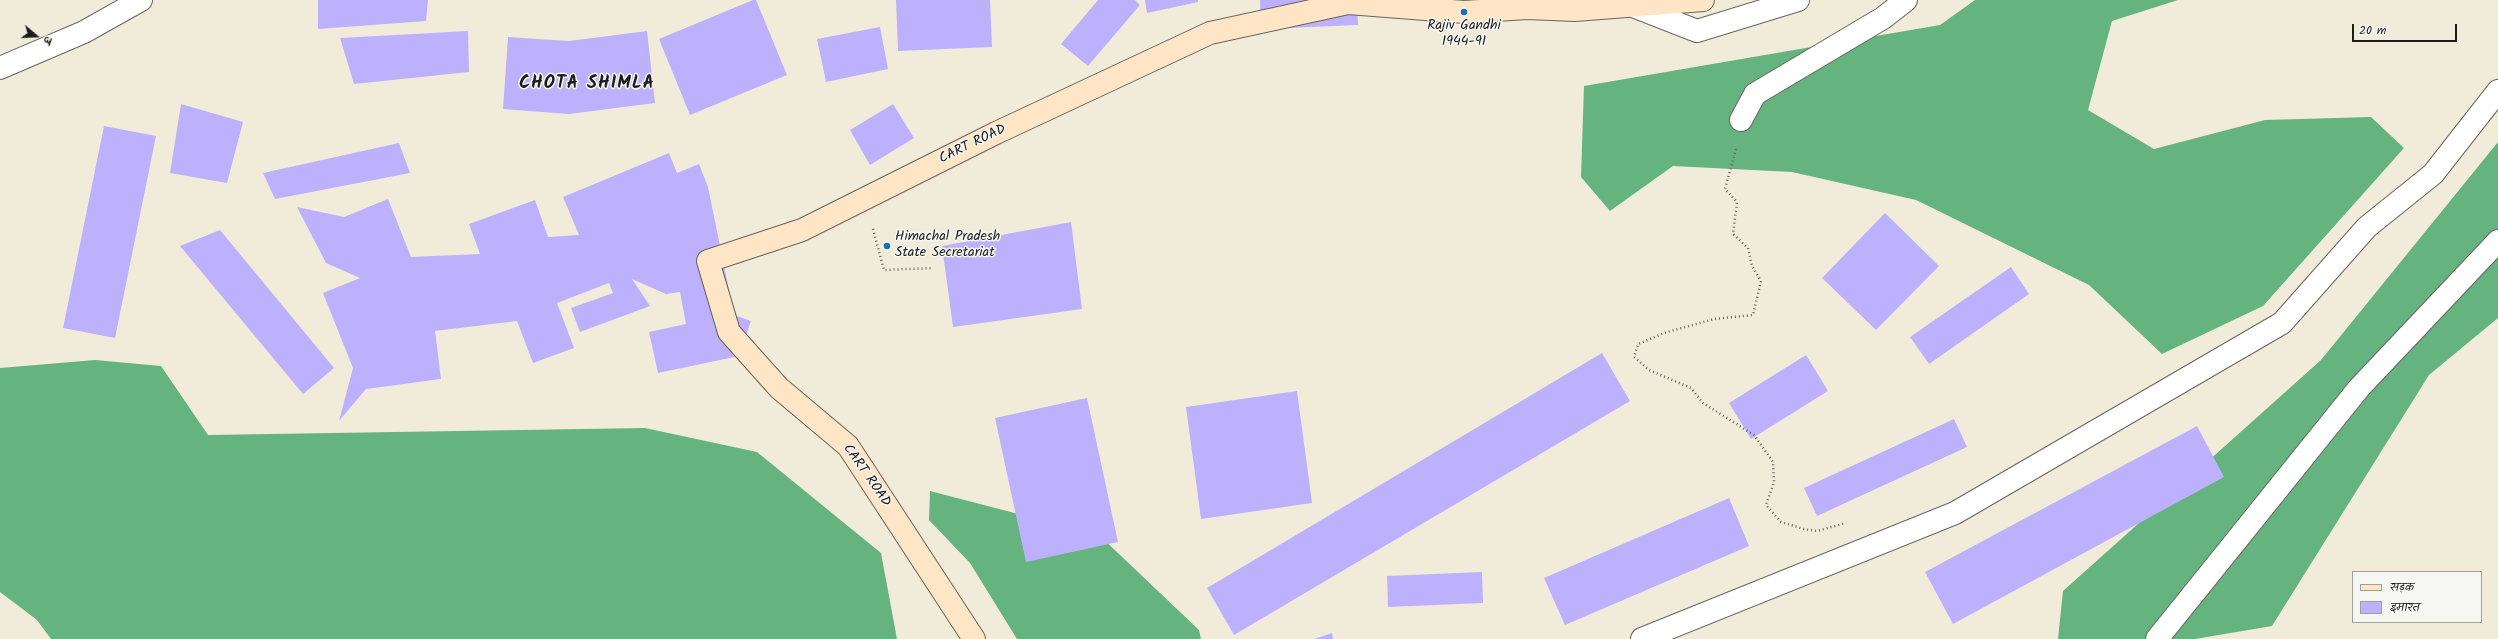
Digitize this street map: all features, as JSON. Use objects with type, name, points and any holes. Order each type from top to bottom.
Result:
[{"type":"main road","name":"CART ROAD","points":[[974,639],[848,446],[778,388],[729,332],[708,261],[802,230],[989,137],[1210,33],[1348,3],[1575,10],[1703,0]]},
{"type":"street","points":[[0,68],[84,32],[141,0]]},
{"type":"street","points":[[1633,6],[1697,32],[1798,0]]},
{"type":"street","points":[[1741,120],[1755,94],[1883,18],[1906,0]]},
{"type":"street","points":[[1642,639],[1955,513],[2282,323],[2367,227],[2433,174],[2498,91]]},
{"type":"street","points":[[2157,639],[2359,388],[2498,241]]},
{"type":"path","points":[[1741,120],[1738,142],[1725,189],[1738,202],[1732,234],[1748,248],[1752,266],[1761,281],[1753,316],[1714,319],[1664,333],[1638,344],[1634,357],[1649,370],[1691,388],[1703,403],[1754,435],[1773,462],[1774,482],[1766,505],[1781,522],[1804,530],[1817,531],[1849,522]]},
{"type":"path","points":[[872,226],[884,270],[933,268]]},
{"type":"green space","points":[[1975,0],[2178,0],[2112,21],[2088,110],[2154,149],[2265,120],[2371,117],[2404,148],[2263,306],[2162,354],[2089,285],[1916,200],[1792,172],[1673,166],[1610,211],[1581,177],[1584,86],[1940,25]]},
{"type":"green space","points":[[2498,142],[2498,318],[2429,375],[2272,626],[2195,639],[2058,639],[2063,591],[2321,360]]},
{"type":"green space","points":[[95,360],[161,366],[208,435],[645,428],[757,452],[881,553],[897,639],[51,639],[37,620],[0,592],[0,368]]},
{"type":"green space","points":[[930,491],[1099,535],[1199,630],[1201,639],[1017,639],[970,563],[929,520]]},
{"type":"building","points":[[318,0],[428,0],[426,21],[318,29]]},
{"type":"building","points":[[756,0],[787,75],[690,115],[659,39]]},
{"type":"building","points":[[896,0],[990,0],[992,47],[898,51]]},
{"type":"building","points":[[1098,0],[1135,0],[1140,5],[1088,66],[1061,44]]},
{"type":"building","points":[[1145,0],[1198,0],[1198,2],[1147,13]]},
{"type":"building","points":[[1260,0],[1357,0],[1358,25],[1261,29]]},
{"type":"building","points":[[880,27],[888,69],[826,82],[817,39]]},
{"type":"building","points":[[468,31],[469,72],[354,84],[340,38]]},
{"type":"building","points":[[647,31],[655,103],[569,114],[503,109],[508,37],[569,41]]},
{"type":"building","points":[[181,104],[243,122],[227,183],[170,173]]},
{"type":"building","points":[[893,104],[914,138],[870,165],[850,130]]},
{"type":"building","points":[[104,126],[156,136],[115,338],[63,328]]},
{"type":"building","points":[[399,143],[410,173],[275,199],[263,173]]},
{"type":"building","points":[[669,153],[677,173],[699,164],[708,187],[734,315],[751,321],[739,356],[658,373],[649,332],[686,324],[680,292],[666,294],[632,279],[650,306],[580,332],[571,308],[613,293],[609,283],[557,303],[574,348],[533,363],[517,321],[435,331],[441,379],[366,389],[339,421],[353,368],[323,293],[360,278],[326,263],[297,207],[344,217],[388,199],[411,257],[480,254],[469,224],[535,200],[548,237],[579,235],[563,197]]},
{"type":"building","points":[[1885,213],[1939,266],[1876,330],[1822,278]]},
{"type":"building","points":[[1071,222],[1082,309],[953,327],[942,246]]},
{"type":"building","points":[[220,230],[334,368],[303,394],[180,246]]},
{"type":"building","points":[[2011,267],[2029,294],[1929,364],[1910,337]]},
{"type":"building","points":[[1602,353],[1630,401],[1234,635],[1207,588]]},
{"type":"building","points":[[1806,355],[1828,391],[1751,439],[1729,403]]},
{"type":"building","points":[[1297,391],[1312,503],[1201,519],[1186,407]]},
{"type":"building","points":[[1087,398],[1118,542],[1026,562],[995,418]]},
{"type":"building","points":[[1954,419],[1967,447],[1817,516],[1804,488]]},
{"type":"building","points":[[2197,426],[2224,477],[1953,624],[1925,572]]},
{"type":"building","points":[[1729,498],[1749,546],[1565,625],[1544,578]]},
{"type":"building","points":[[1482,572],[1483,603],[1388,607],[1387,576]]},
{"type":"building","points":[[1332,633],[1333,639],[1314,639]]},
{"type":"place","name":"Rajiv Gandhi 1944-91","points":[[1464,12]]},
{"type":"place","name":"Himachal Pradesh State Secretariat","points":[[887,246]]},
{"type":"district","name":"CHOTA SHIMLA","points":[[587,85]]}]
